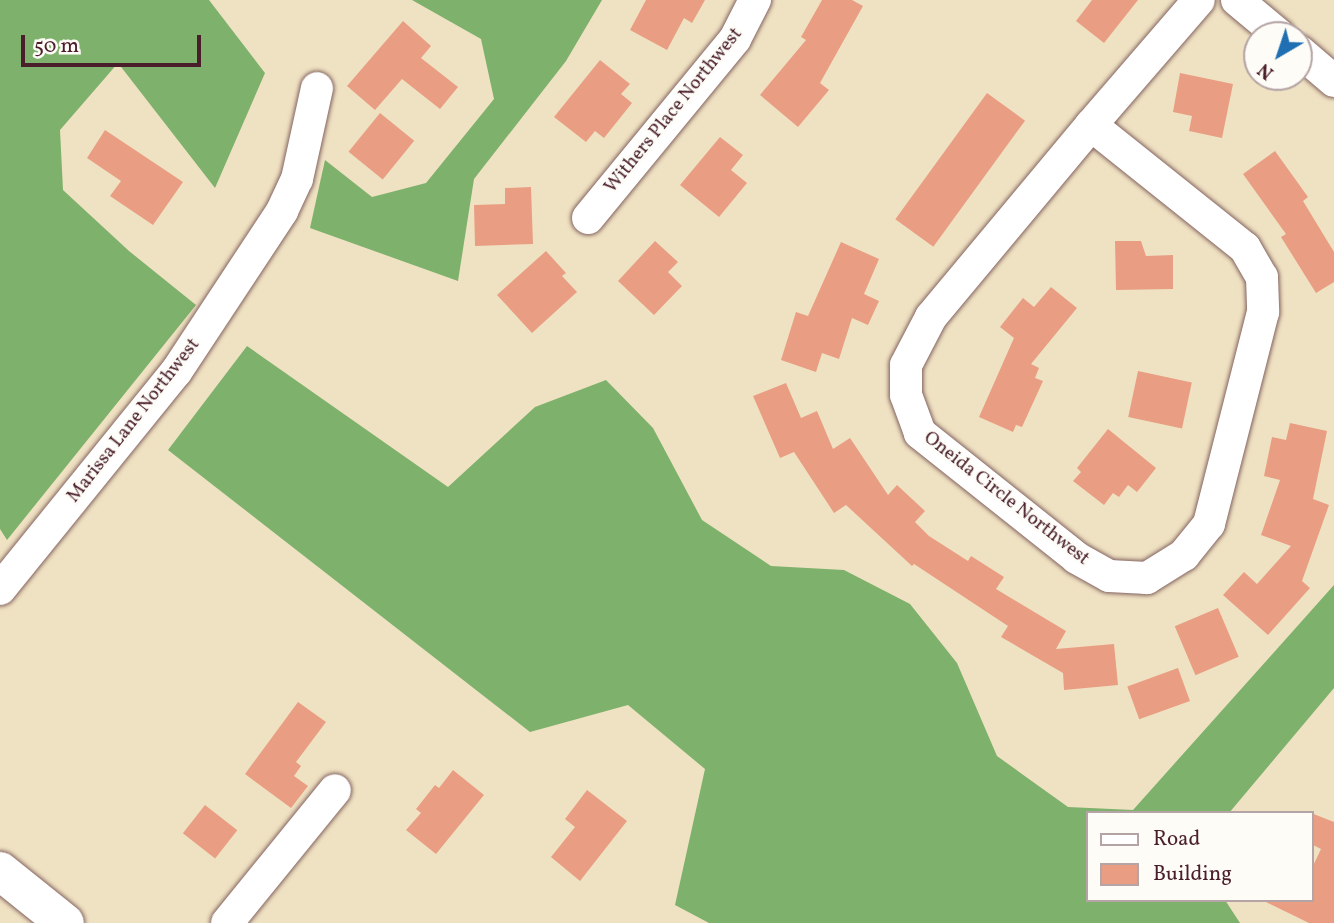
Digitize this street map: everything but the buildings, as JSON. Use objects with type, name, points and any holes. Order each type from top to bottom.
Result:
[{"type":"main road","points":[[0,871],[65,923]]},
{"type":"street","name":"Withers Place Northwest","points":[[588,218],[735,39],[755,0]]},
{"type":"street","name":"Oneida Circle Northwest","points":[[1091,125],[1245,248],[1262,277],[1262,312],[1209,524],[1184,555],[1147,578],[1110,576],[1077,558],[920,433],[906,396],[906,365],[931,317],[1091,125],[1199,0]]},
{"type":"street","points":[[1237,0],[1262,21]]},
{"type":"street","points":[[1313,63],[1334,81]]},
{"type":"street","name":"Marissa Lane Northwest","points":[[0,589],[176,372],[282,211],[298,179],[317,88]]},
{"type":"street","points":[[227,923],[335,790]]},
{"type":"green space","points":[[0,0],[209,0],[265,73],[215,188],[118,63],[60,130],[63,190],[129,251],[196,305],[7,540],[0,529]]},
{"type":"green space","points":[[412,0],[602,0],[566,61],[474,179],[458,281],[310,228],[325,160],[372,197],[426,183],[494,99],[481,39]]},
{"type":"green space","points":[[247,346],[448,487],[535,407],[606,380],[653,428],[702,520],[771,566],[844,570],[910,604],[957,663],[997,756],[1068,807],[1133,810],[1334,585],[1334,688],[1231,811],[1086,811],[1086,902],[1226,902],[1240,923],[709,923],[675,905],[705,769],[628,705],[530,732],[168,450]]}]
